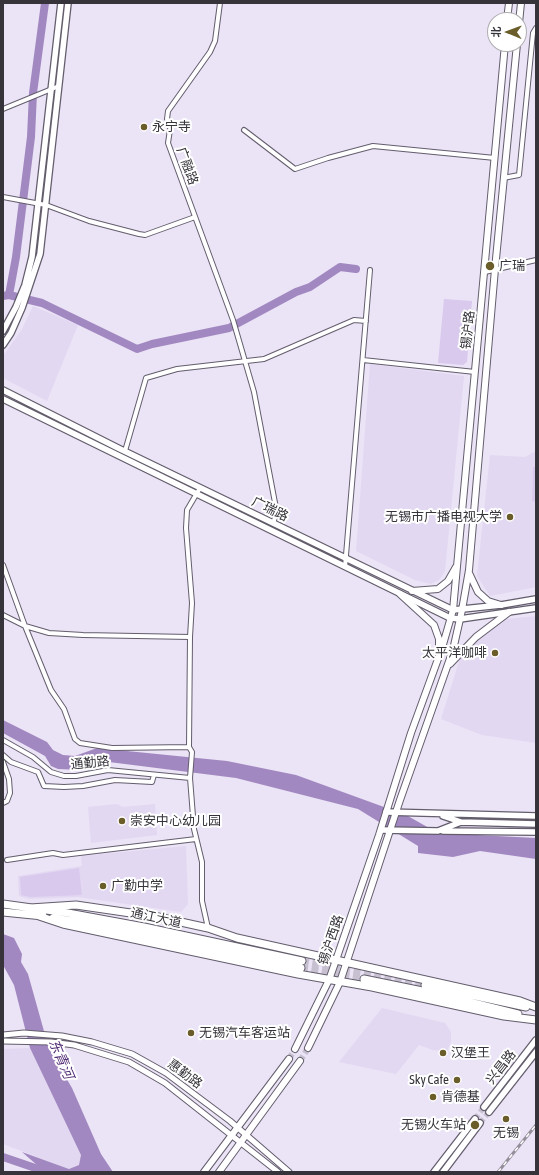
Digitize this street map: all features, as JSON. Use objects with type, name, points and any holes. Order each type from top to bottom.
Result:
[{"type":"highway","name":"通江大道","points":[[3,904],[144,927],[302,964],[68,919],[3,912]]},
{"type":"highway","points":[[30,908],[61,905],[102,908],[158,917],[208,928],[236,938],[520,1001],[536,1008]]},
{"type":"highway","points":[[39,916],[63,924],[329,980],[372,987],[504,1016],[536,1019]]},
{"type":"highway","points":[[364,979],[437,994],[536,1019]]},
{"type":"highway","points":[[425,985],[536,1008]]},
{"type":"main road","points":[[28,286],[61,3]]},
{"type":"main road","points":[[3,344],[11,333],[40,254],[68,3]]},
{"type":"main road","name":"锡沪路","points":[[450,618],[453,610],[458,564],[504,52]]},
{"type":"main road","name":"锡沪路","points":[[448,667],[454,650],[469,570],[503,178],[516,52]]},
{"type":"main road","points":[[3,332],[19,308]]},
{"type":"main road","name":"广瑞路","points":[[3,390],[200,488],[453,610],[501,606],[536,599]]},
{"type":"main road","name":"广瑞路","points":[[3,399],[450,618],[460,619],[536,608]]},
{"type":"main road","points":[[412,590],[430,591],[444,586],[458,564]]},
{"type":"main road","points":[[469,570],[478,592],[488,601],[501,606]]},
{"type":"main road","points":[[400,594],[434,625],[439,639],[438,658]]},
{"type":"main road","points":[[448,667],[476,637],[509,612]]},
{"type":"main road","points":[[438,658],[450,618]]},
{"type":"main road","name":"锡沪西路","points":[[294,1049],[329,980],[380,833],[411,733],[438,658]]},
{"type":"main road","name":"锡沪西路","points":[[308,1048],[340,982],[400,800],[448,667]]},
{"type":"main road","points":[[386,812],[536,816]]},
{"type":"main road","points":[[439,814],[462,822],[536,824]]},
{"type":"main road","points":[[438,831],[462,822]]},
{"type":"main road","points":[[380,833],[438,831],[536,832]]},
{"type":"main road","name":"兴昌路","points":[[484,1107],[536,1040]]},
{"type":"main road","name":"兴昌路","points":[[490,1112],[536,1052]]},
{"type":"main road","points":[[204,1172],[289,1059]]},
{"type":"main road","points":[[219,1172],[300,1061]]},
{"type":"main road","points":[[434,1172],[475,1118]]},
{"type":"main road","points":[[443,1172],[480,1123]]},
{"type":"street","name":"广融路","points":[[220,3],[215,41],[210,52],[168,111],[167,118],[171,123],[168,143],[233,320],[245,360]]},
{"type":"street","points":[[503,178],[519,175],[533,34],[536,28]]},
{"type":"street","points":[[3,109],[59,86]]},
{"type":"street","points":[[244,130],[295,169],[328,158],[373,146],[495,158]]},
{"type":"street","points":[[5,197],[46,205],[89,221],[145,235],[195,217]]},
{"type":"street","points":[[485,272],[536,260]]},
{"type":"street","points":[[346,567],[364,360],[370,270]]},
{"type":"street","points":[[125,451],[146,378],[177,369],[264,359],[354,320],[366,321]]},
{"type":"street","points":[[245,360],[254,392],[276,508],[276,515],[273,523]]},
{"type":"street","points":[[364,360],[475,372]]},
{"type":"street","points":[[200,488],[187,510],[186,528],[192,602],[190,637],[189,746],[192,752],[190,778],[196,839],[202,862],[202,901],[208,928]]},
{"type":"street","points":[[3,565],[25,626],[51,690],[64,709],[74,739],[80,743],[112,748],[189,746]]},
{"type":"street","points":[[3,615],[25,626],[50,633],[67,635],[190,637]]},
{"type":"street","name":"通勤路","points":[[3,740],[33,757],[51,772],[64,776],[76,776],[108,770],[190,778]]},
{"type":"street","points":[[3,755],[11,762],[38,772],[44,786],[84,786],[115,780],[152,782],[154,775]]},
{"type":"street","points":[[3,762],[9,779],[10,793],[7,801],[3,803]]},
{"type":"street","points":[[7,860],[53,853],[63,855],[196,839]]},
{"type":"street","name":"惠勤路","points":[[3,1034],[48,1034],[77,1038],[132,1054],[166,1073],[237,1127],[244,1136],[289,1172]]},
{"type":"street","name":"惠勤路","points":[[3,1041],[51,1042],[74,1045],[129,1062],[142,1068],[164,1082],[278,1172]]},
{"type":"shaded area","points":[[444,299],[472,301],[467,362],[463,365],[438,363]]},
{"type":"shaded area","points":[[33,306],[78,325],[47,401],[3,378],[3,356],[22,329]]},
{"type":"shaded area","points":[[370,364],[464,376],[445,571],[439,580],[431,584],[415,580],[356,551]]},
{"type":"shaded area","name":"无锡市广播电视大学","points":[[536,451],[536,587],[490,596],[477,576],[490,455],[525,457]]},
{"type":"shaded area","points":[[533,467],[536,467],[536,502],[532,501]]},
{"type":"shaded area","points":[[536,616],[536,743],[482,735],[441,719],[461,655],[495,624],[507,619]]},
{"type":"shaded area","points":[[3,720],[47,742],[53,750],[63,755],[75,756],[97,748],[227,761],[296,775],[406,815],[438,833],[536,838],[536,859],[480,851],[453,857],[418,853],[418,846],[358,809],[236,778],[109,762],[80,770],[58,769],[51,766],[45,756],[3,733]]},
{"type":"shaded area","name":"崇安中心幼儿园","points":[[117,804],[123,807],[155,804],[157,835],[91,843],[88,807]]},
{"type":"shaded area","name":"广勤中学","points":[[186,846],[188,904],[181,912],[78,897],[29,899],[19,896],[18,876],[82,866],[81,856]]},
{"type":"shaded area","points":[[79,868],[82,895],[30,897],[21,895],[20,877]]},
{"type":"shaded area","points":[[3,934],[14,938],[22,954],[21,962],[28,974],[49,1049],[72,1088],[101,1154],[113,1172],[45,1172],[22,1152],[69,1169],[79,1165],[81,1155],[30,1048],[14,985],[3,965]]},
{"type":"shaded area","points":[[382,1008],[445,1023],[451,1032],[451,1042],[447,1051],[433,1050],[419,1045],[396,1074],[339,1062]]},
{"type":"shaded area","points":[[30,1048],[82,1155],[79,1165],[69,1169],[3,1144],[3,1049]]},
{"type":"waterway","points":[[9,295],[16,257],[31,137],[33,93],[45,3]]},
{"type":"waterway","points":[[3,296],[9,295],[42,303],[137,349],[152,344],[229,328],[296,292],[310,287],[340,267],[356,269]]},
{"type":"waterway","points":[[3,1157],[47,1172]]},
{"type":"tunnel","points":[[302,961],[425,985]]},
{"type":"tunnel","points":[[301,968],[364,979]]},
{"type":"tunnel","points":[[300,1061],[308,1048]]},
{"type":"tunnel","points":[[289,1059],[295,1049]]},
{"type":"tunnel","points":[[475,1119],[484,1107]]},
{"type":"tunnel","points":[[480,1123],[489,1112]]},
{"type":"railway","points":[[498,1172],[536,1125]]},
{"type":"place","name":"永宁寺","points":[[144,127]]},
{"type":"place","name":"广瑞","points":[[490,266]]},
{"type":"place","name":"无锡市广播电视大学","points":[[510,517]]},
{"type":"place","name":"太平洋咖啡","points":[[495,653]]},
{"type":"place","name":"崇安中心幼儿园","points":[[122,821]]},
{"type":"place","name":"广勤中学","points":[[103,886]]},
{"type":"place","name":"无锡汽车客运站","points":[[191,1033]]},
{"type":"place","name":"汉堡王","points":[[443,1053]]},
{"type":"place","name":"Sky Cafe","points":[[457,1080]]},
{"type":"place","name":"肯德基","points":[[433,1097]]},
{"type":"place","name":"无锡","points":[[506,1119]]},
{"type":"place","name":"无锡火车站","points":[[475,1125]]},
{"type":"water label","name":"东青河","points":[[61,1059]]}]
